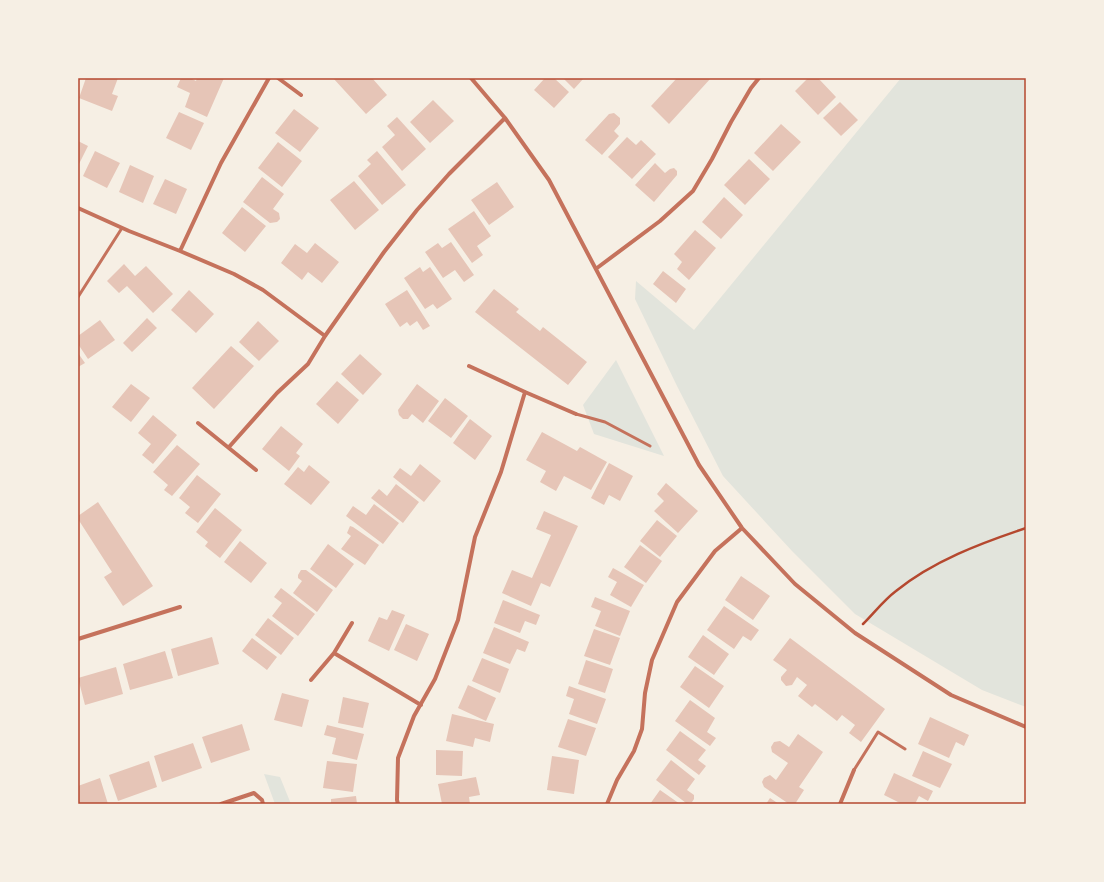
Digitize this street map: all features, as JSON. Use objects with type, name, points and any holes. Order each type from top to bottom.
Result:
[{"type":"street","points":[[180,251],[221,163],[269,78]]},
{"type":"street","points":[[278,78],[301,95]]},
{"type":"street","points":[[471,78],[505,118],[549,180],[597,268],[699,465],[742,528],[795,584],[855,633],[951,695],[1026,728]]},
{"type":"street","points":[[597,268],[660,221],[693,191],[712,159],[731,122],[751,88],[759,78]]},
{"type":"street","points":[[229,447],[277,393],[308,364],[325,336],[384,252],[418,210],[449,174],[505,118]]},
{"type":"street","points":[[78,208],[122,228],[234,274],[263,290],[325,336]]},
{"type":"street","points":[[470,366],[576,414]]},
{"type":"street","points":[[398,804],[398,758],[414,716],[435,679],[458,620],[475,537],[501,472],[525,392]]},
{"type":"street","points":[[198,423],[256,470]]},
{"type":"street","points":[[606,804],[617,780],[634,751],[642,728],[645,693],[652,660],[677,602],[715,551],[742,528]]},
{"type":"street","points":[[78,638],[180,607]]},
{"type":"street","points":[[311,680],[334,652],[352,623]]},
{"type":"street","points":[[334,652],[421,705]]},
{"type":"street","points":[[840,804],[854,770]]},
{"type":"street","points":[[221,804],[254,793],[262,800],[263,804]]},
{"type":"lane","points":[[78,297],[122,228]]},
{"type":"lane","points":[[576,414],[605,422],[650,446]]},
{"type":"lane","points":[[854,770],[878,732],[905,749]]},
{"type":"path","points":[[855,633],[895,591],[915,577],[934,566],[995,538],[1026,528]]},
{"type":"shaded area","points":[[901,78],[1026,78],[1026,707],[982,690],[855,614],[792,551],[723,476],[635,299],[636,281],[694,330]]},
{"type":"shaded area","points":[[616,360],[664,456],[594,434],[583,405]]},
{"type":"shaded area","points":[[264,774],[280,777],[291,804],[275,804]]},
{"type":"building","points":[[86,78],[118,78],[112,94],[118,96],[112,111],[79,98]]},
{"type":"building","points":[[181,78],[190,78],[196,81],[197,78],[224,78],[207,117],[185,107],[190,93],[177,87]]},
{"type":"building","points":[[333,78],[372,78],[387,95],[366,114]]},
{"type":"building","points":[[545,78],[554,78],[569,92],[554,108],[534,90]]},
{"type":"building","points":[[563,78],[584,78],[574,89]]},
{"type":"building","points":[[677,78],[711,78],[669,124],[651,106]]},
{"type":"building","points":[[808,78],[818,78],[836,97],[818,115],[795,91]]},
{"type":"building","points":[[433,100],[454,121],[430,143],[410,122]]},
{"type":"building","points":[[840,102],[858,120],[841,136],[823,118]]},
{"type":"building","points":[[294,109],[319,128],[300,152],[275,133]]},
{"type":"building","points":[[179,112],[204,123],[191,150],[166,138]]},
{"type":"building","points":[[614,113],[620,118],[620,124],[614,131],[619,136],[602,155],[585,140],[609,114]]},
{"type":"building","points":[[397,117],[426,149],[402,171],[382,147],[395,135],[387,126]]},
{"type":"building","points":[[781,124],[801,142],[773,171],[754,153]]},
{"type":"building","points":[[627,137],[636,145],[641,140],[656,154],[632,179],[608,157]]},
{"type":"building","points":[[78,141],[88,146],[78,166]]},
{"type":"building","points":[[278,142],[302,161],[282,187],[258,168]]},
{"type":"building","points":[[95,151],[120,163],[107,188],[83,176]]},
{"type":"building","points":[[377,151],[406,185],[382,205],[358,176],[371,164],[367,160]]},
{"type":"building","points":[[749,159],[770,179],[745,205],[724,185]]},
{"type":"building","points":[[655,163],[665,173],[674,168],[677,171],[677,175],[654,202],[635,185]]},
{"type":"building","points":[[130,165],[154,176],[143,203],[119,192]]},
{"type":"building","points":[[262,177],[284,194],[273,209],[279,213],[280,219],[277,222],[270,223],[243,202]]},
{"type":"building","points":[[165,179],[187,189],[176,214],[153,204]]},
{"type":"building","points":[[354,181],[379,210],[355,230],[330,200]]},
{"type":"building","points":[[497,182],[514,207],[489,225],[471,200]]},
{"type":"building","points":[[724,197],[743,215],[721,239],[702,222]]},
{"type":"building","points":[[242,207],[266,226],[245,252],[222,233]]},
{"type":"building","points":[[474,211],[491,236],[477,246],[483,255],[472,263],[448,229]]},
{"type":"building","points":[[695,230],[716,248],[689,280],[677,269],[682,262],[674,254]]},
{"type":"building","points":[[451,242],[474,275],[464,282],[455,270],[443,278],[425,252],[438,243],[442,248]]},
{"type":"building","points":[[315,243],[339,262],[322,283],[308,272],[302,280],[281,263],[295,244],[307,253]]},
{"type":"building","points":[[124,264],[135,276],[146,266],[173,294],[153,313],[127,286],[119,293],[107,281]]},
{"type":"building","points":[[420,267],[423,272],[430,267],[452,299],[437,309],[433,304],[425,309],[404,278]]},
{"type":"building","points":[[663,271],[686,289],[676,303],[653,284]]},
{"type":"building","points":[[494,289],[519,309],[516,312],[540,331],[543,327],[587,362],[568,385],[475,312]]},
{"type":"building","points":[[189,290],[214,314],[196,333],[171,310]]},
{"type":"building","points":[[407,290],[430,326],[423,330],[417,321],[410,326],[407,322],[400,327],[385,304]]},
{"type":"building","points":[[147,318],[157,328],[132,352],[123,343]]},
{"type":"building","points":[[100,320],[115,340],[88,359],[78,344],[78,336]]},
{"type":"building","points":[[258,321],[279,341],[259,361],[239,342]]},
{"type":"building","points":[[231,346],[254,366],[214,409],[192,388]]},
{"type":"building","points":[[78,353],[85,363],[78,367]]},
{"type":"building","points":[[360,354],[382,374],[363,395],[341,374]]},
{"type":"building","points":[[337,381],[359,400],[338,424],[316,404]]},
{"type":"building","points":[[131,384],[150,398],[131,422],[112,407]]},
{"type":"building","points":[[417,384],[439,401],[423,423],[412,414],[408,419],[403,419],[399,415],[398,410]]},
{"type":"building","points":[[445,398],[468,416],[451,438],[428,421]]},
{"type":"building","points":[[153,415],[177,435],[153,464],[142,455],[151,444],[138,433]]},
{"type":"building","points":[[470,419],[492,436],[475,460],[453,443]]},
{"type":"building","points":[[281,426],[303,444],[296,453],[300,456],[289,471],[262,449]]},
{"type":"building","points":[[542,432],[577,451],[580,447],[607,462],[591,490],[564,476],[556,491],[540,482],[546,471],[526,460]]},
{"type":"building","points":[[177,445],[200,464],[172,496],[164,490],[168,485],[153,472]]},
{"type":"building","points":[[609,463],[633,476],[620,501],[609,495],[604,505],[591,498]]},
{"type":"building","points":[[420,464],[441,481],[424,502],[393,477],[400,468],[411,476]]},
{"type":"building","points":[[309,465],[330,482],[311,505],[284,484],[298,467],[304,472]]},
{"type":"building","points":[[197,475],[221,494],[198,523],[185,513],[190,507],[179,498]]},
{"type":"building","points":[[666,483],[698,511],[678,533],[654,511],[664,501],[657,494]]},
{"type":"building","points":[[396,484],[419,502],[403,523],[371,498],[379,489],[387,496]]},
{"type":"building","points":[[98,502],[153,586],[123,606],[104,577],[112,572],[78,519],[78,516]]},
{"type":"building","points":[[374,504],[399,523],[383,544],[346,516],[353,506],[366,515]]},
{"type":"building","points":[[215,508],[242,530],[220,558],[205,546],[208,542],[196,532]]},
{"type":"building","points":[[544,511],[578,526],[550,587],[541,583],[531,606],[502,593],[512,570],[532,578],[551,535],[536,529]]},
{"type":"building","points":[[657,520],[677,536],[660,557],[640,541]]},
{"type":"building","points":[[350,526],[379,545],[365,565],[341,549],[351,536],[347,533]]},
{"type":"building","points":[[240,541],[267,563],[251,583],[224,562]]},
{"type":"building","points":[[328,544],[354,564],[336,588],[310,569]]},
{"type":"building","points":[[640,545],[662,561],[646,583],[624,567]]},
{"type":"building","points":[[613,568],[644,585],[631,607],[610,595],[617,582],[608,577]]},
{"type":"building","points":[[301,570],[306,570],[333,590],[317,612],[293,593],[302,581],[298,578]]},
{"type":"building","points":[[741,576],[770,596],[753,620],[725,600]]},
{"type":"building","points":[[281,588],[315,614],[298,636],[272,616],[282,603],[274,597]]},
{"type":"building","points":[[595,597],[630,611],[620,636],[595,626],[601,611],[591,607]]},
{"type":"building","points":[[503,600],[540,615],[536,625],[525,621],[520,633],[494,623]]},
{"type":"building","points":[[724,606],[759,630],[751,641],[743,636],[734,649],[707,630]]},
{"type":"building","points":[[392,610],[405,615],[389,651],[368,641],[379,617],[387,620]]},
{"type":"building","points":[[268,618],[294,638],[281,655],[255,635]]},
{"type":"building","points":[[406,624],[429,634],[417,661],[394,650]]},
{"type":"building","points":[[494,627],[529,642],[525,652],[517,649],[510,664],[483,653]]},
{"type":"building","points":[[594,629],[620,638],[610,665],[584,656]]},
{"type":"building","points":[[703,635],[729,654],[714,675],[688,657]]},
{"type":"building","points":[[212,637],[219,664],[178,676],[171,649]]},
{"type":"building","points":[[252,638],[277,657],[267,670],[242,651]]},
{"type":"building","points":[[790,638],[885,709],[861,742],[849,733],[855,725],[842,715],[837,721],[815,704],[812,707],[798,696],[807,685],[797,677],[792,685],[786,686],[781,680],[781,677],[787,670],[773,660]]},
{"type":"building","points":[[165,651],[173,678],[130,690],[123,664]]},
{"type":"building","points":[[482,658],[509,669],[500,693],[472,681]]},
{"type":"building","points":[[586,660],[613,669],[605,693],[578,684]]},
{"type":"building","points":[[695,666],[724,686],[709,708],[680,687]]},
{"type":"building","points":[[116,667],[123,694],[85,705],[78,678]]},
{"type":"building","points":[[468,685],[496,698],[486,721],[458,708]]},
{"type":"building","points":[[569,686],[606,699],[597,724],[569,714],[574,699],[566,696]]},
{"type":"building","points":[[282,693],[309,700],[302,727],[274,720]]},
{"type":"building","points":[[343,697],[369,703],[363,728],[338,723]]},
{"type":"building","points":[[690,700],[715,718],[707,732],[716,738],[710,746],[675,721]]},
{"type":"building","points":[[452,714],[494,724],[490,742],[475,738],[473,747],[446,741]]},
{"type":"building","points":[[930,717],[969,735],[964,746],[956,742],[949,758],[918,744]]},
{"type":"building","points":[[568,719],[596,728],[586,756],[558,747]]},
{"type":"building","points":[[242,724],[250,750],[211,763],[202,737]]},
{"type":"building","points":[[327,725],[364,734],[357,760],[332,754],[336,738],[324,735]]},
{"type":"building","points":[[680,731],[706,750],[698,760],[706,766],[699,775],[666,750]]},
{"type":"building","points":[[798,734],[823,752],[799,787],[804,790],[795,804],[789,804],[764,787],[762,782],[764,778],[770,775],[776,780],[788,763],[772,752],[771,747],[774,742],[780,741],[789,747]]},
{"type":"building","points":[[193,743],[202,768],[162,782],[154,756]]},
{"type":"building","points":[[436,750],[463,751],[462,776],[436,775]]},
{"type":"building","points":[[923,751],[952,764],[940,788],[912,776]]},
{"type":"building","points":[[552,756],[579,760],[574,794],[547,790]]},
{"type":"building","points":[[671,760],[695,779],[687,790],[694,795],[692,802],[686,803],[656,780]]},
{"type":"building","points":[[149,761],[157,787],[118,801],[109,775]]},
{"type":"building","points":[[327,761],[357,764],[353,792],[323,788]]},
{"type":"building","points":[[894,773],[933,791],[928,801],[919,796],[915,804],[902,804],[884,795]]},
{"type":"building","points":[[476,777],[480,795],[469,797],[470,804],[442,804],[438,784]]},
{"type":"building","points":[[100,778],[108,804],[78,804],[78,786]]},
{"type":"building","points":[[660,790],[680,804],[650,804]]},
{"type":"building","points":[[356,796],[357,804],[331,804],[331,799]]},
{"type":"building","points":[[770,798],[779,804],[766,804]]}]
